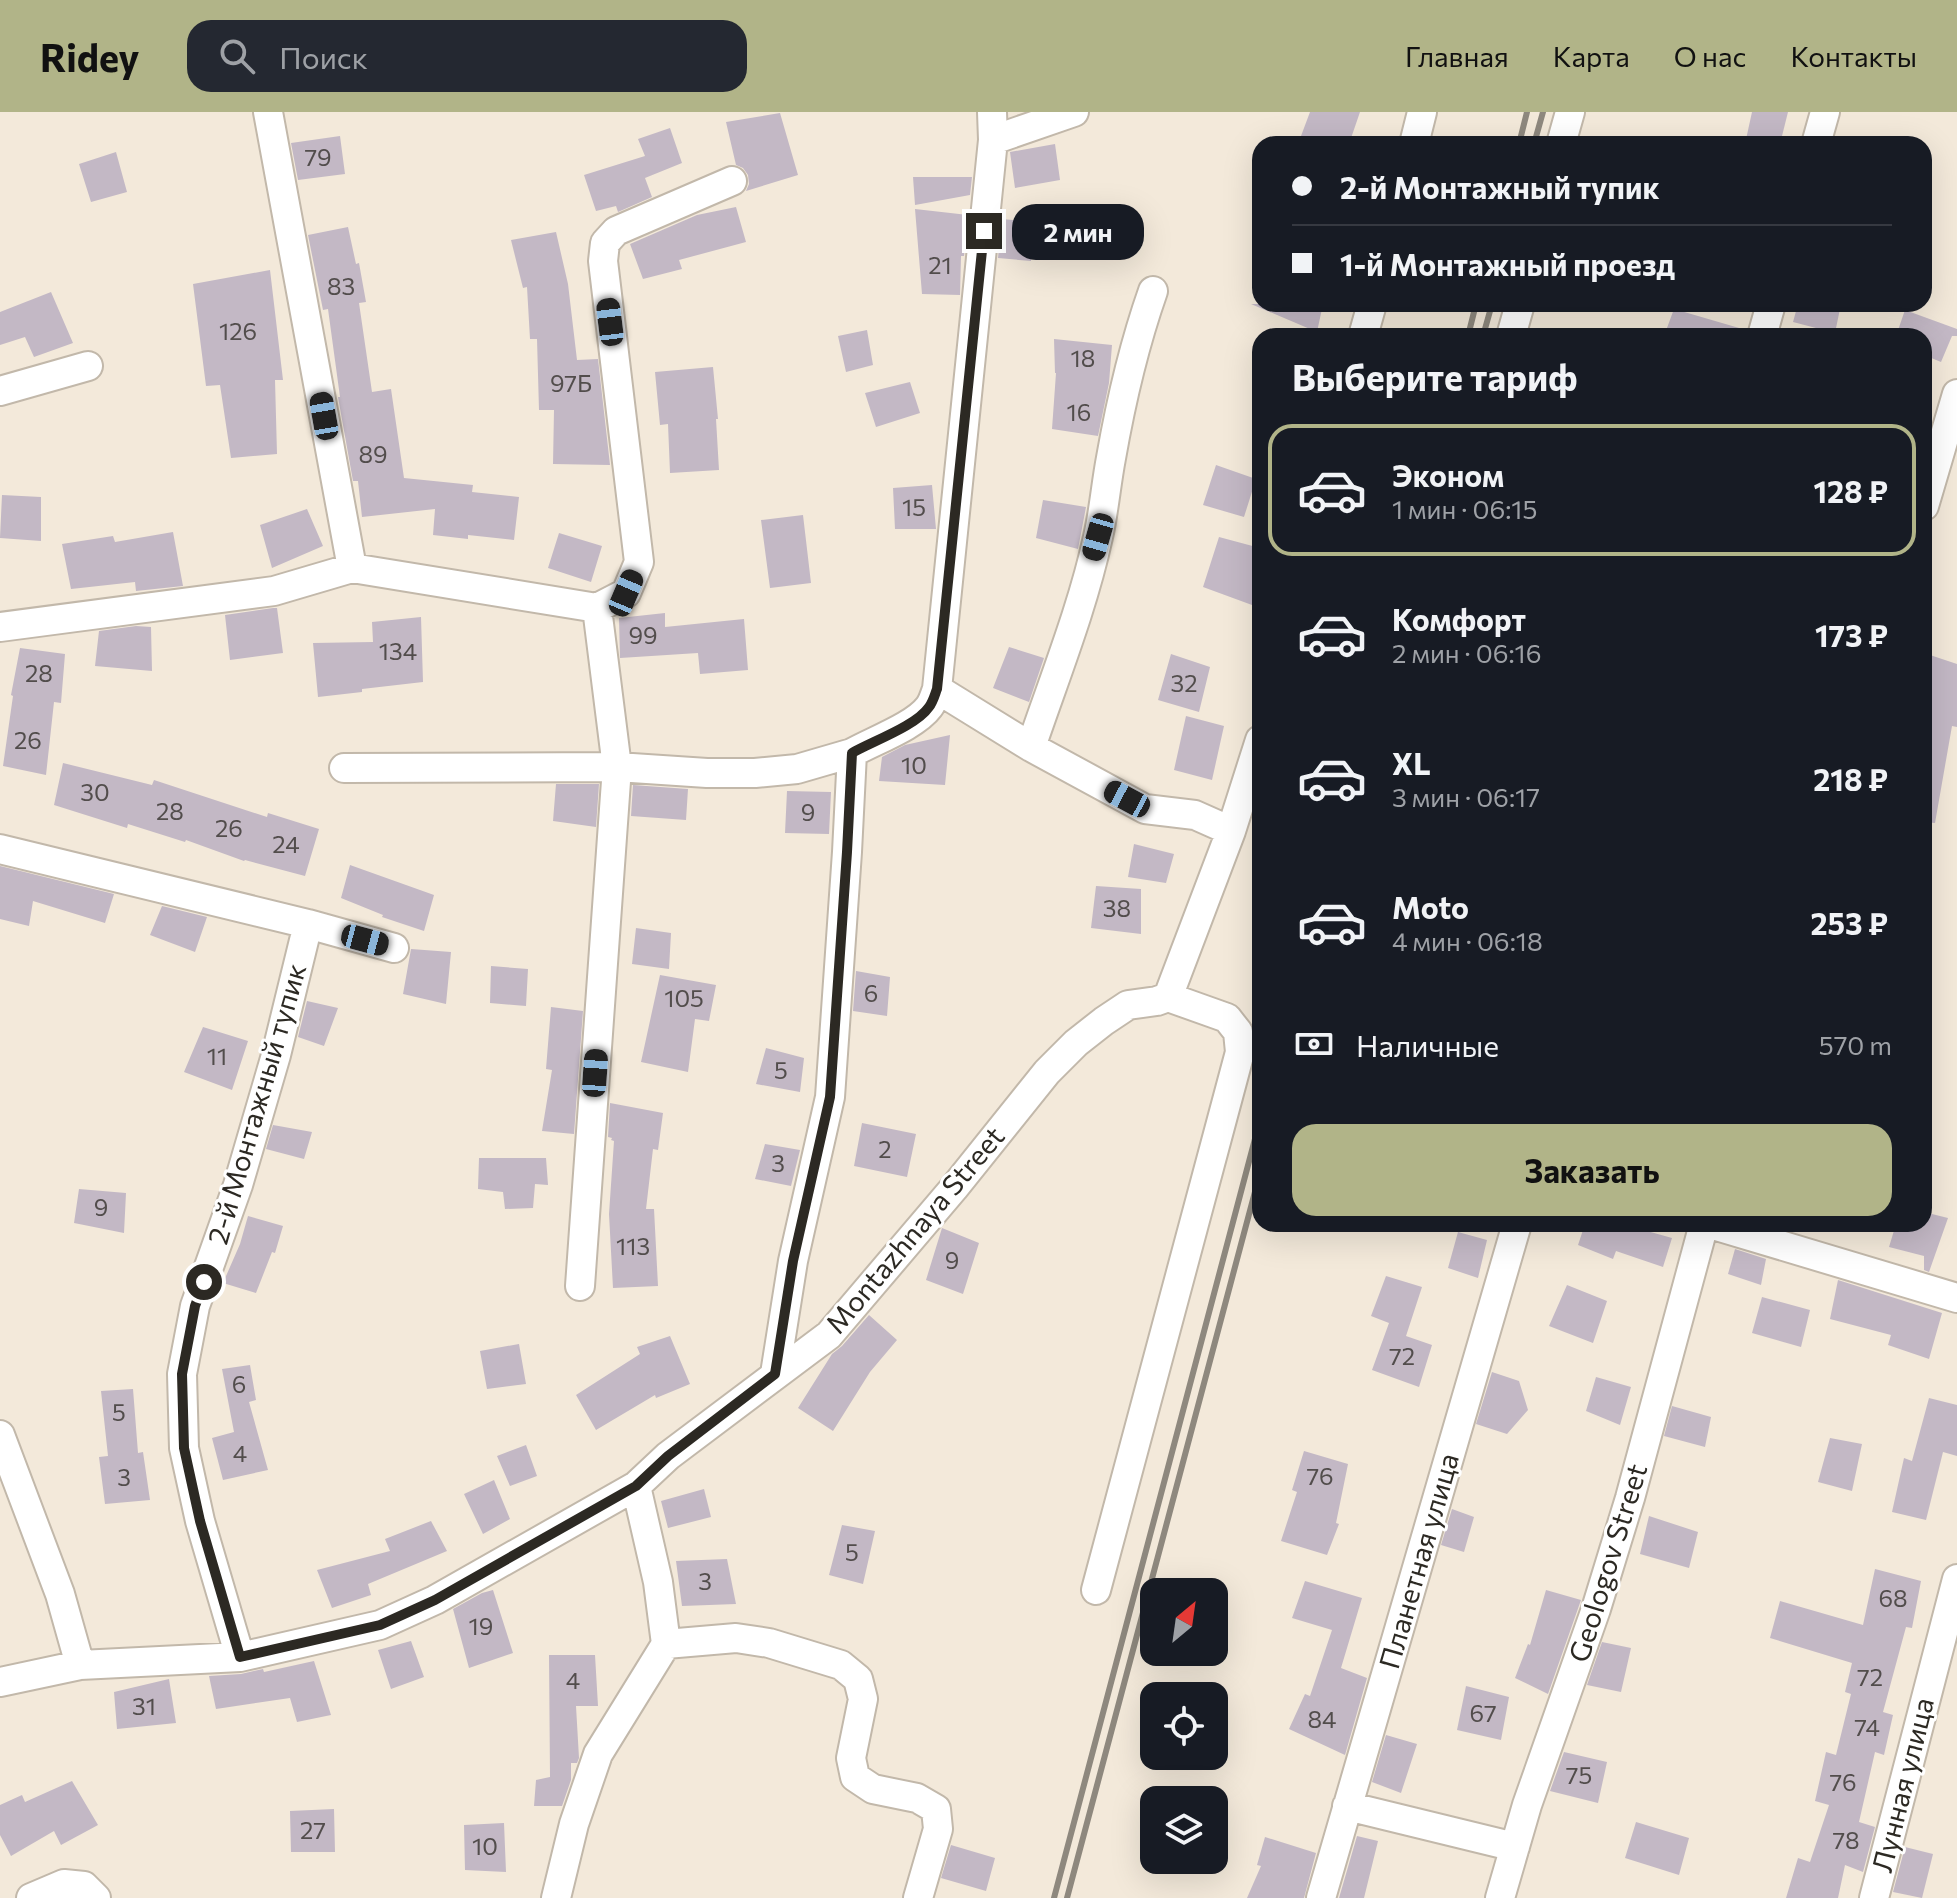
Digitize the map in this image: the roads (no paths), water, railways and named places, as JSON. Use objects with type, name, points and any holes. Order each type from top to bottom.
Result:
[{"type":"street","points":[[268,112],[352,568]]},
{"type":"street","points":[[344,768],[617,767],[707,773],[797,769],[852,753],[899,730],[930,707],[937,689],[992,126],[1074,112]]},
{"type":"street","points":[[1416,136],[1422,112]]},
{"type":"street","points":[[1563,136],[1570,112]]},
{"type":"street","points":[[1818,136],[1825,112]]},
{"type":"street","points":[[0,627],[274,591],[352,568],[597,608],[626,593],[639,562],[603,261],[605,243],[616,231],[732,181]]},
{"type":"street","points":[[1031,747],[1076,615],[1098,537],[1128,374],[1153,291]]},
{"type":"street","points":[[0,391],[88,366]]},
{"type":"street","points":[[1932,479],[1957,394]]},
{"type":"street","points":[[580,1286],[617,767],[597,608]]},
{"type":"street","points":[[937,689],[1031,747],[1145,809],[1195,815],[1231,831]]},
{"type":"street","points":[[775,1374],[793,1261],[830,1097],[852,753]]},
{"type":"street","points":[[1096,1590],[1240,1052],[1238,1032],[1227,1018],[1168,997],[1231,831],[1252,765]]},
{"type":"street","points":[[0,849],[394,948]]},
{"type":"street","name":"2-й Монтажный тупик","points":[[240,1657],[200,1521],[184,1448],[182,1374],[195,1306],[238,1185],[276,1055],[308,924]]},
{"type":"street","name":"Montazhnaya Street","points":[[0,1682],[80,1665],[240,1657],[380,1625],[435,1600],[636,1486],[668,1456],[829,1335],[954,1188],[1047,1072],[1076,1043],[1128,1005],[1168,997]]},
{"type":"street","name":"Планетная улица","points":[[1321,1898],[1515,1232]]},
{"type":"street","name":"Geologov Street","points":[[1500,1898],[1527,1805],[1600,1596],[1705,1232]]},
{"type":"street","points":[[1734,1232],[1957,1298]]},
{"type":"street","points":[[0,1435],[60,1594],[80,1665]]},
{"type":"street","points":[[556,1898],[574,1824],[598,1754],[666,1644],[658,1582],[636,1486]]},
{"type":"street","name":"Лунная улица","points":[[1874,1898],[1946,1662],[1957,1579]]},
{"type":"street","points":[[666,1644],[736,1638],[769,1643],[841,1665],[858,1679],[863,1699],[851,1758],[855,1777],[873,1789],[917,1798],[936,1809],[938,1829],[918,1898]]},
{"type":"street","points":[[1347,1806],[1515,1847]]},
{"type":"street","points":[[31,1898],[64,1884],[84,1886],[96,1898]]},
{"type":"railway","points":[[1521,136],[1527,112]]},
{"type":"railway","points":[[1536,136],[1543,112]]},
{"type":"railway","points":[[1470,328],[1474,312]]},
{"type":"railway","points":[[1485,328],[1490,312]]},
{"type":"railway","points":[[1054,1898],[1252,1150]]},
{"type":"railway","points":[[1067,1898],[1252,1203]]}]
